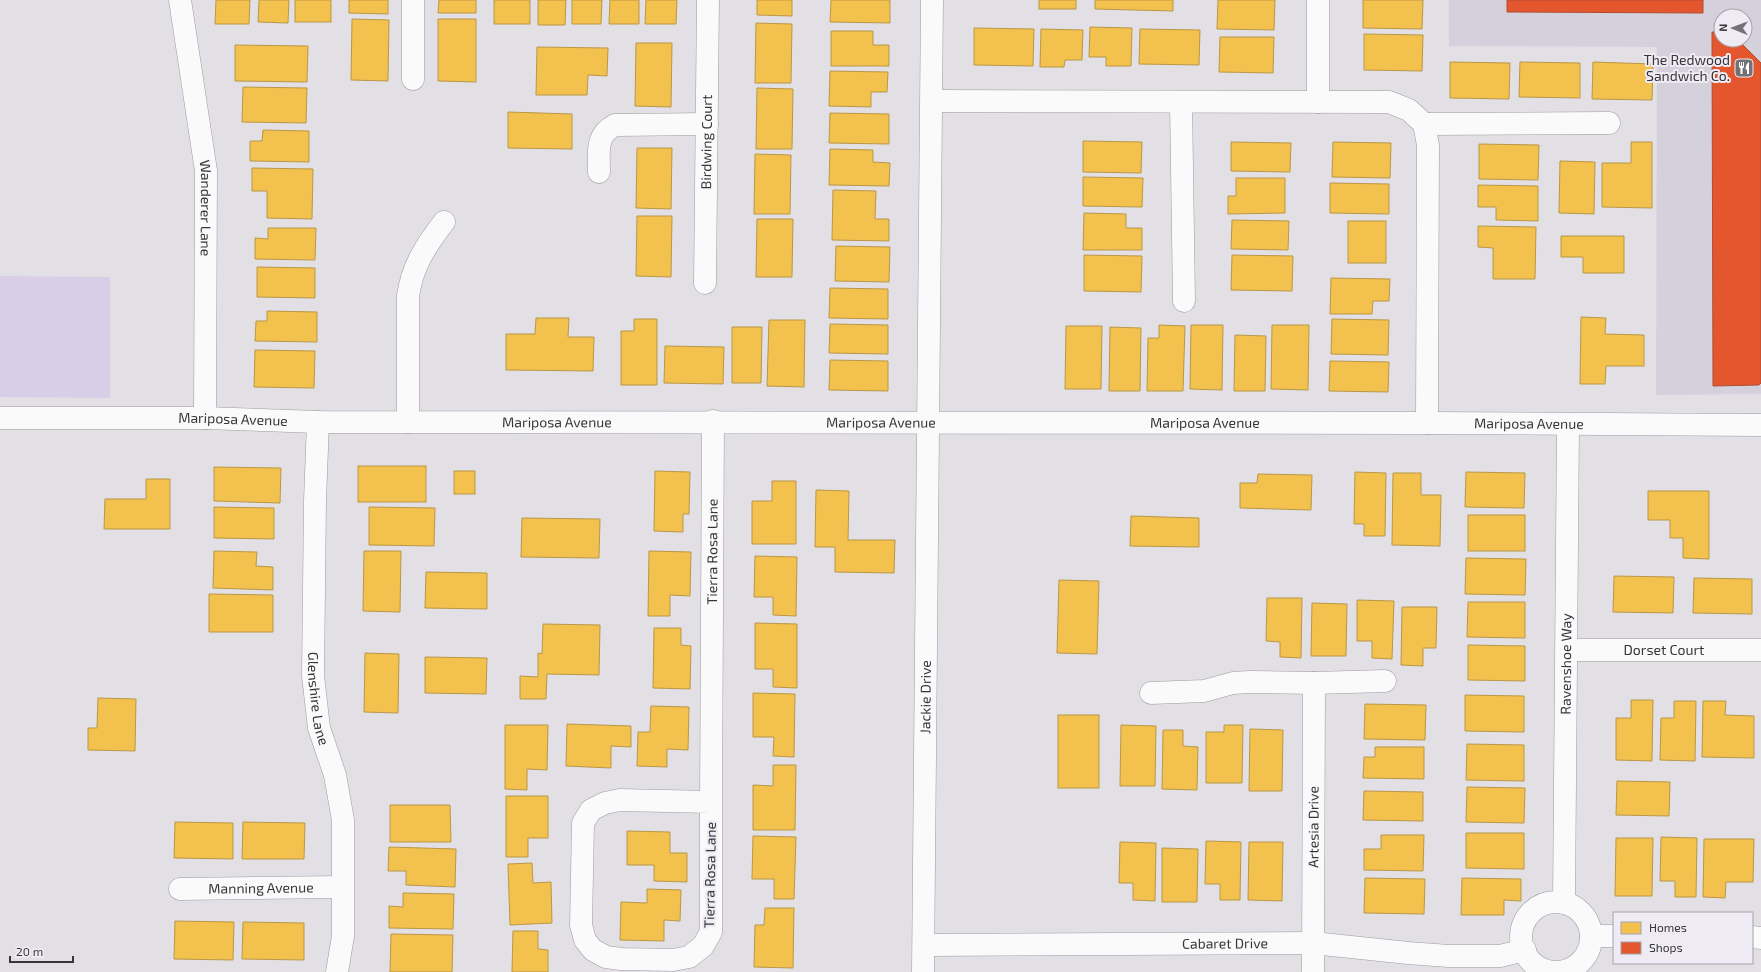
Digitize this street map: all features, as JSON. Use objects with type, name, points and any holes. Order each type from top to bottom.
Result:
[{"type":"street","name":"Wanderer Lane","points":[[180,0],[206,171],[205,418]]},
{"type":"street","points":[[413,0],[413,79]]},
{"type":"street","name":"Birdwing Court","points":[[705,284],[708,0]]},
{"type":"street","name":"Jackie Drive","points":[[923,972],[932,0]]},
{"type":"street","points":[[1318,0],[1318,102]]},
{"type":"street","points":[[932,101],[1389,102],[1409,110],[1424,124],[1428,146],[1427,423]]},
{"type":"street","points":[[1181,102],[1184,301]]},
{"type":"street","points":[[1424,124],[1609,123]]},
{"type":"street","points":[[599,172],[599,143],[606,129],[615,124],[707,124]]},
{"type":"street","points":[[408,422],[409,284],[415,266],[432,237],[444,222]]},
{"type":"street","name":"Mariposa Avenue","points":[[0,418],[205,418],[318,422],[713,421],[1761,425]]},
{"type":"street","name":"Tierra Rosa Lane","points":[[711,802],[620,800],[604,803],[592,810],[583,823],[581,925],[585,940],[593,950],[606,957],[673,960],[689,957],[704,946],[711,932],[713,421]]},
{"type":"street","name":"Glenshire Lane","points":[[318,422],[314,501],[313,676],[319,728],[335,775],[342,820],[343,936],[337,972]]},
{"type":"street","name":"Ravenshoe Way","points":[[1564,903],[1568,424]]},
{"type":"street","name":"Dorset Court","points":[[1567,650],[1761,650]]},
{"type":"street","points":[[1151,693],[1204,691],[1232,683],[1249,682],[1314,683],[1386,681]]},
{"type":"street","name":"Artesia Drive","points":[[1313,972],[1314,683]]},
{"type":"street","name":"Manning Avenue","points":[[180,889],[342,887]]},
{"type":"street","points":[[1558,902],[1570,904],[1583,914],[1589,924],[1591,936],[1589,949],[1583,960],[1573,968],[1559,972],[1545,971],[1536,965],[1527,955],[1522,942],[1522,929],[1533,911],[1545,904],[1558,902]]},
{"type":"street","points":[[1591,936],[1613,936]]},
{"type":"street","name":"Cabaret Drive","points":[[924,945],[1313,943],[1449,956],[1500,956],[1525,950]]},
{"type":"shaded area","points":[[1449,0],[1761,0],[1761,394],[1656,395],[1657,47],[1449,46]]},
{"type":"shaded area","points":[[0,276],[110,277],[110,398],[0,397]]},
{"type":"building: Homes","points":[[216,0],[250,0],[249,24],[215,24]]},
{"type":"building: Homes","points":[[259,0],[289,0],[288,23],[258,22]]},
{"type":"building: Homes","points":[[295,0],[331,0],[331,22],[295,22]]},
{"type":"building: Homes","points":[[349,0],[388,0],[388,14],[349,13]]},
{"type":"building: Homes","points":[[439,0],[476,0],[476,13],[438,13]]},
{"type":"building: Homes","points":[[494,0],[530,0],[530,24],[494,24]]},
{"type":"building: Homes","points":[[538,0],[566,0],[565,25],[538,25]]},
{"type":"building: Homes","points":[[572,0],[602,0],[601,24],[572,24]]},
{"type":"building: Homes","points":[[610,0],[639,0],[639,24],[609,24]]},
{"type":"building: Homes","points":[[646,0],[677,0],[676,24],[645,24]]},
{"type":"building: Homes","points":[[757,0],[792,0],[792,16],[757,15]]},
{"type":"building: Homes","points":[[831,0],[890,0],[890,23],[830,22]]},
{"type":"building: Homes","points":[[1039,0],[1076,0],[1076,9],[1039,9]]},
{"type":"building: Homes","points":[[1095,0],[1173,0],[1173,11],[1095,9]]},
{"type":"building: Homes","points":[[1218,0],[1275,0],[1274,30],[1217,29]]},
{"type":"building: Homes","points":[[1363,0],[1423,0],[1422,29],[1363,28]]},
{"type":"building: Homes","points":[[352,19],[389,20],[388,81],[351,80]]},
{"type":"building: Homes","points":[[438,19],[476,19],[476,82],[438,81]]},
{"type":"building: Homes","points":[[756,23],[792,24],[791,83],[755,83]]},
{"type":"building: Homes","points":[[1090,27],[1132,28],[1131,66],[1106,66],[1106,57],[1089,57]]},
{"type":"building: Homes","points":[[974,28],[1034,29],[1033,66],[974,65]]},
{"type":"building: Homes","points":[[1041,29],[1083,30],[1082,60],[1065,60],[1064,67],[1040,67]]},
{"type":"building: Homes","points":[[1140,29],[1200,30],[1199,65],[1139,64]]},
{"type":"building: Homes","points":[[831,31],[873,31],[873,45],[889,45],[889,66],[831,66]]},
{"type":"building: Homes","points":[[1364,34],[1423,35],[1422,71],[1364,70]]},
{"type":"building: Homes","points":[[1220,37],[1274,37],[1273,73],[1219,72]]},
{"type":"building: Homes","points":[[636,43],[672,43],[671,107],[635,106]]},
{"type":"building: Homes","points":[[235,45],[308,46],[307,82],[235,81]]},
{"type":"building: Homes","points":[[537,47],[608,48],[607,76],[588,75],[587,95],[536,95]]},
{"type":"building: Homes","points":[[1450,62],[1510,63],[1509,99],[1450,98]]},
{"type":"building: Homes","points":[[1520,62],[1580,63],[1580,98],[1519,97]]},
{"type":"building: Homes","points":[[1593,62],[1653,64],[1652,100],[1592,99]]},
{"type":"building: Homes","points":[[830,71],[888,72],[887,92],[871,92],[871,107],[829,106]]},
{"type":"building: Homes","points":[[243,87],[307,88],[306,123],[242,122]]},
{"type":"building: Homes","points":[[757,88],[793,89],[792,149],[756,149]]},
{"type":"building: Homes","points":[[508,112],[572,114],[572,149],[508,148]]},
{"type":"building: Homes","points":[[830,113],[889,114],[889,144],[829,143]]},
{"type":"building: Homes","points":[[263,130],[309,131],[309,162],[250,161],[250,141],[262,141]]},
{"type":"building: Homes","points":[[1083,141],[1142,142],[1141,173],[1083,172]]},
{"type":"building: Homes","points":[[1231,142],[1291,143],[1290,172],[1231,171]]},
{"type":"building: Homes","points":[[1333,142],[1391,143],[1390,178],[1332,177]]},
{"type":"building: Homes","points":[[1631,142],[1652,142],[1652,208],[1602,207],[1602,163],[1631,163]]},
{"type":"building: Homes","points":[[1479,144],[1539,145],[1538,180],[1479,179]]},
{"type":"building: Homes","points":[[637,148],[672,148],[671,209],[636,208]]},
{"type":"building: Homes","points":[[830,149],[873,150],[873,162],[890,163],[889,186],[829,185]]},
{"type":"building: Homes","points":[[755,154],[791,155],[790,214],[754,214]]},
{"type":"building: Homes","points":[[1560,161],[1595,162],[1594,214],[1559,213]]},
{"type":"building: Homes","points":[[252,168],[313,169],[312,219],[267,218],[267,191],[252,191]]},
{"type":"building: Homes","points":[[1083,177],[1143,178],[1142,207],[1083,206]]},
{"type":"building: Homes","points":[[1236,178],[1285,178],[1285,213],[1228,214],[1228,196],[1236,196]]},
{"type":"building: Homes","points":[[1330,183],[1389,184],[1389,214],[1330,213]]},
{"type":"building: Homes","points":[[1478,185],[1538,186],[1538,221],[1496,220],[1496,207],[1478,207]]},
{"type":"building: Homes","points":[[833,190],[876,191],[875,219],[889,219],[889,241],[832,240]]},
{"type":"building: Homes","points":[[1084,213],[1126,214],[1126,228],[1142,228],[1142,250],[1083,250]]},
{"type":"building: Homes","points":[[637,216],[672,216],[671,277],[636,276]]},
{"type":"building: Homes","points":[[757,219],[793,219],[792,277],[756,277]]},
{"type":"building: Homes","points":[[1232,220],[1289,221],[1288,250],[1231,249]]},
{"type":"building: Homes","points":[[1348,221],[1386,221],[1386,263],[1348,263]]},
{"type":"building: Homes","points":[[1478,226],[1536,227],[1535,279],[1493,279],[1493,248],[1478,247]]},
{"type":"building: Homes","points":[[268,228],[316,228],[315,260],[255,259],[255,238],[268,239]]},
{"type":"building: Homes","points":[[1561,236],[1624,236],[1624,273],[1583,273],[1583,257],[1561,257]]},
{"type":"building: Homes","points":[[836,246],[890,247],[889,282],[835,281]]},
{"type":"building: Homes","points":[[1084,255],[1142,256],[1141,292],[1084,291]]},
{"type":"building: Homes","points":[[1232,255],[1293,256],[1292,291],[1231,290]]},
{"type":"building: Homes","points":[[257,267],[315,268],[315,298],[257,297]]},
{"type":"building: Homes","points":[[1331,278],[1390,279],[1389,301],[1373,301],[1372,314],[1330,314]]},
{"type":"building: Homes","points":[[830,288],[888,289],[888,319],[829,318]]},
{"type":"building: Homes","points":[[267,311],[317,312],[317,342],[255,341],[256,321],[267,321]]},
{"type":"building: Homes","points":[[1581,317],[1606,318],[1605,334],[1644,335],[1644,366],[1606,366],[1605,384],[1580,384]]},
{"type":"building: Homes","points":[[536,318],[569,318],[568,337],[594,337],[593,371],[506,370],[506,334],[535,334]]},
{"type":"building: Homes","points":[[634,319],[657,319],[657,385],[621,385],[621,331],[634,331]]},
{"type":"building: Homes","points":[[1332,319],[1389,320],[1388,355],[1331,354]]},
{"type":"building: Homes","points":[[769,320],[805,320],[804,387],[767,386]]},
{"type":"building: Homes","points":[[830,324],[888,325],[888,354],[829,353]]},
{"type":"building: Homes","points":[[1159,325],[1185,326],[1183,391],[1147,391],[1148,338],[1159,338]]},
{"type":"building: Homes","points":[[1191,325],[1223,325],[1222,390],[1190,389]]},
{"type":"building: Homes","points":[[1272,325],[1309,325],[1308,390],[1271,389]]},
{"type":"building: Homes","points":[[1066,326],[1102,326],[1101,389],[1065,389]]},
{"type":"building: Homes","points":[[732,327],[762,327],[761,383],[732,383]]},
{"type":"building: Homes","points":[[1110,327],[1141,328],[1140,391],[1109,391]]},
{"type":"building: Homes","points":[[1235,335],[1266,336],[1265,391],[1234,391]]},
{"type":"building: Homes","points":[[665,346],[724,347],[723,384],[664,383]]},
{"type":"building: Homes","points":[[255,350],[315,351],[314,388],[254,387]]},
{"type":"building: Homes","points":[[830,360],[888,361],[888,391],[829,390]]},
{"type":"building: Homes","points":[[1330,361],[1389,362],[1388,392],[1329,391]]},
{"type":"building: Homes","points":[[358,466],[426,466],[426,502],[358,502]]},
{"type":"building: Homes","points":[[214,467],[281,468],[280,503],[214,501]]},
{"type":"building: Homes","points":[[454,471],[475,471],[475,494],[454,494]]},
{"type":"building: Homes","points":[[655,471],[690,472],[689,514],[683,514],[683,532],[654,531]]},
{"type":"building: Homes","points":[[1355,472],[1386,473],[1385,536],[1364,536],[1364,524],[1354,524]]},
{"type":"building: Homes","points":[[1466,472],[1525,473],[1524,508],[1465,507]]},
{"type":"building: Homes","points":[[1393,473],[1421,473],[1421,495],[1441,495],[1440,546],[1392,545]]},
{"type":"building: Homes","points":[[1258,474],[1312,475],[1311,510],[1240,508],[1240,483],[1257,483]]},
{"type":"building: Homes","points":[[146,479],[170,479],[170,529],[104,529],[105,499],[146,499]]},
{"type":"building: Homes","points":[[772,481],[796,481],[796,544],[752,544],[752,501],[772,501]]},
{"type":"building: Homes","points":[[816,490],[849,491],[848,540],[895,540],[894,573],[835,572],[835,547],[815,547]]},
{"type":"building: Homes","points":[[1648,491],[1709,491],[1709,559],[1683,558],[1683,538],[1670,538],[1670,520],[1648,520]]},
{"type":"building: Homes","points":[[214,507],[274,508],[274,539],[214,538]]},
{"type":"building: Homes","points":[[369,507],[435,508],[434,546],[369,545]]},
{"type":"building: Homes","points":[[1468,515],[1525,515],[1525,551],[1468,551]]},
{"type":"building: Homes","points":[[1131,516],[1199,518],[1199,547],[1130,546]]},
{"type":"building: Homes","points":[[522,518],[600,519],[599,558],[521,557]]},
{"type":"building: Homes","points":[[214,551],[257,552],[256,566],[273,567],[273,590],[213,588]]},
{"type":"building: Homes","points":[[364,551],[401,551],[400,612],[363,611]]},
{"type":"building: Homes","points":[[649,551],[691,552],[690,596],[670,595],[670,616],[648,616]]},
{"type":"building: Homes","points":[[755,556],[797,557],[796,616],[773,615],[773,597],[754,597]]},
{"type":"building: Homes","points":[[1466,558],[1526,559],[1525,595],[1465,594]]},
{"type":"building: Homes","points":[[426,572],[487,573],[487,609],[425,608]]},
{"type":"building: Homes","points":[[1614,576],[1674,577],[1673,613],[1613,612]]},
{"type":"building: Homes","points":[[1694,578],[1752,579],[1752,614],[1693,613]]},
{"type":"building: Homes","points":[[1059,580],[1099,581],[1097,654],[1057,653]]},
{"type":"building: Homes","points":[[209,594],[273,595],[273,632],[209,632]]},
{"type":"building: Homes","points":[[1267,598],[1302,598],[1301,658],[1280,657],[1280,642],[1266,641]]},
{"type":"building: Homes","points":[[1357,600],[1394,601],[1392,659],[1372,658],[1372,641],[1357,641]]},
{"type":"building: Homes","points":[[1468,602],[1525,602],[1525,638],[1467,637]]},
{"type":"building: Homes","points":[[1312,603],[1347,604],[1346,656],[1311,656]]},
{"type":"building: Homes","points":[[1402,607],[1437,607],[1436,648],[1423,648],[1423,666],[1401,665]]},
{"type":"building: Homes","points":[[755,623],[797,624],[797,688],[773,687],[773,669],[755,669]]},
{"type":"building: Homes","points":[[543,624],[600,625],[599,675],[547,674],[546,699],[520,699],[520,676],[538,677],[538,653],[542,654]]},
{"type":"building: Homes","points":[[654,628],[681,628],[681,645],[691,646],[690,689],[653,688]]},
{"type":"building: Homes","points":[[1468,645],[1525,646],[1525,681],[1468,680]]},
{"type":"building: Homes","points":[[365,653],[399,654],[398,713],[364,712]]},
{"type":"building: Homes","points":[[425,657],[487,658],[486,694],[425,693]]},
{"type":"building: Homes","points":[[753,693],[795,694],[794,757],[773,756],[774,737],[753,737]]},
{"type":"building: Homes","points":[[1465,695],[1524,696],[1524,732],[1465,731]]},
{"type":"building: Homes","points":[[98,698],[136,699],[135,751],[88,750],[88,728],[97,728]]},
{"type":"building: Homes","points":[[1631,700],[1653,700],[1652,761],[1616,760],[1616,718],[1631,718]]},
{"type":"building: Homes","points":[[1674,701],[1696,701],[1695,761],[1660,760],[1661,718],[1674,718]]},
{"type":"building: Homes","points":[[1703,701],[1726,701],[1725,715],[1754,716],[1754,758],[1702,757]]},
{"type":"building: Homes","points":[[1365,704],[1426,705],[1425,740],[1364,739]]},
{"type":"building: Homes","points":[[651,706],[689,707],[688,750],[667,749],[667,767],[637,766],[638,732],[650,732]]},
{"type":"building: Homes","points":[[1058,715],[1099,715],[1099,788],[1058,788]]},
{"type":"building: Homes","points":[[567,724],[631,726],[631,747],[611,746],[611,768],[566,766]]},
{"type":"building: Homes","points":[[505,725],[548,725],[547,770],[527,769],[527,790],[505,789]]},
{"type":"building: Homes","points":[[1121,725],[1156,726],[1155,786],[1120,786]]},
{"type":"building: Homes","points":[[1224,725],[1243,725],[1242,783],[1206,783],[1206,732],[1224,732]]},
{"type":"building: Homes","points":[[1250,729],[1283,730],[1282,791],[1249,791]]},
{"type":"building: Homes","points":[[1163,730],[1183,730],[1183,746],[1198,747],[1197,790],[1162,789]]},
{"type":"building: Homes","points":[[1467,744],[1524,745],[1524,781],[1466,780]]},
{"type":"building: Homes","points":[[1375,747],[1424,747],[1424,779],[1363,778],[1364,757],[1375,757]]},
{"type":"building: Homes","points":[[773,765],[796,765],[795,830],[753,830],[753,785],[773,786]]},
{"type":"building: Homes","points":[[1617,781],[1670,782],[1669,816],[1616,815]]},
{"type":"building: Homes","points":[[1467,787],[1525,788],[1524,823],[1466,822]]},
{"type":"building: Homes","points":[[1364,791],[1423,792],[1423,821],[1363,820]]},
{"type":"building: Homes","points":[[506,796],[548,796],[548,838],[528,838],[528,857],[506,857]]},
{"type":"building: Homes","points":[[390,805],[450,805],[451,842],[390,842]]},
{"type":"building: Homes","points":[[175,822],[233,823],[233,859],[174,858]]},
{"type":"building: Homes","points":[[243,822],[305,823],[304,859],[242,859]]},
{"type":"building: Homes","points":[[627,831],[670,832],[670,853],[687,853],[687,882],[654,881],[654,865],[627,865]]},
{"type":"building: Homes","points":[[1466,833],[1524,833],[1524,869],[1466,868]]},
{"type":"building: Homes","points":[[1381,835],[1424,835],[1423,871],[1364,870],[1364,849],[1381,849]]},
{"type":"building: Homes","points":[[753,836],[796,837],[794,899],[774,899],[774,879],[752,879]]},
{"type":"building: Homes","points":[[1661,837],[1697,838],[1696,897],[1675,897],[1675,881],[1660,881]]},
{"type":"building: Homes","points":[[1616,838],[1653,838],[1652,896],[1615,896]]},
{"type":"building: Homes","points":[[1704,839],[1754,839],[1753,882],[1726,882],[1725,898],[1703,897]]},
{"type":"building: Homes","points":[[1206,841],[1241,842],[1240,900],[1220,900],[1220,884],[1205,884]]},
{"type":"building: Homes","points":[[1120,842],[1156,843],[1155,901],[1133,900],[1133,883],[1119,883]]},
{"type":"building: Homes","points":[[1249,842],[1283,842],[1282,901],[1248,900]]},
{"type":"building: Homes","points":[[389,847],[456,849],[455,887],[406,885],[406,871],[388,871]]},
{"type":"building: Homes","points":[[1162,848],[1198,849],[1197,902],[1162,902]]},
{"type":"building: Homes","points":[[532,863],[533,883],[551,882],[552,923],[510,925],[508,864]]},
{"type":"building: Homes","points":[[1365,878],[1425,879],[1424,914],[1364,913]]},
{"type":"building: Homes","points":[[1462,878],[1521,879],[1521,901],[1504,900],[1504,915],[1461,915]]},
{"type":"building: Homes","points":[[647,889],[681,890],[680,921],[664,920],[664,941],[620,940],[621,902],[647,903]]},
{"type":"building: Homes","points":[[403,893],[454,894],[453,929],[389,928],[389,906],[403,907]]},
{"type":"building: Homes","points":[[765,908],[794,908],[793,968],[754,967],[755,925],[764,925]]},
{"type":"building: Homes","points":[[175,921],[234,922],[233,960],[174,959]]},
{"type":"building: Homes","points":[[243,922],[304,923],[304,960],[242,959]]},
{"type":"building: Homes","points":[[513,931],[538,931],[538,949],[548,950],[548,972],[512,972]]},
{"type":"building: Homes","points":[[391,934],[453,935],[452,972],[390,972]]},
{"type":"building: Shops","points":[[1507,0],[1703,0],[1703,13],[1507,12]]},
{"type":"building: Shops","points":[[1712,32],[1713,48],[1746,48],[1761,63],[1761,383],[1759,385],[1713,386]]},
{"type":"place","name":"The Redwood Sandwich Co.","points":[[1744,68]]}]
